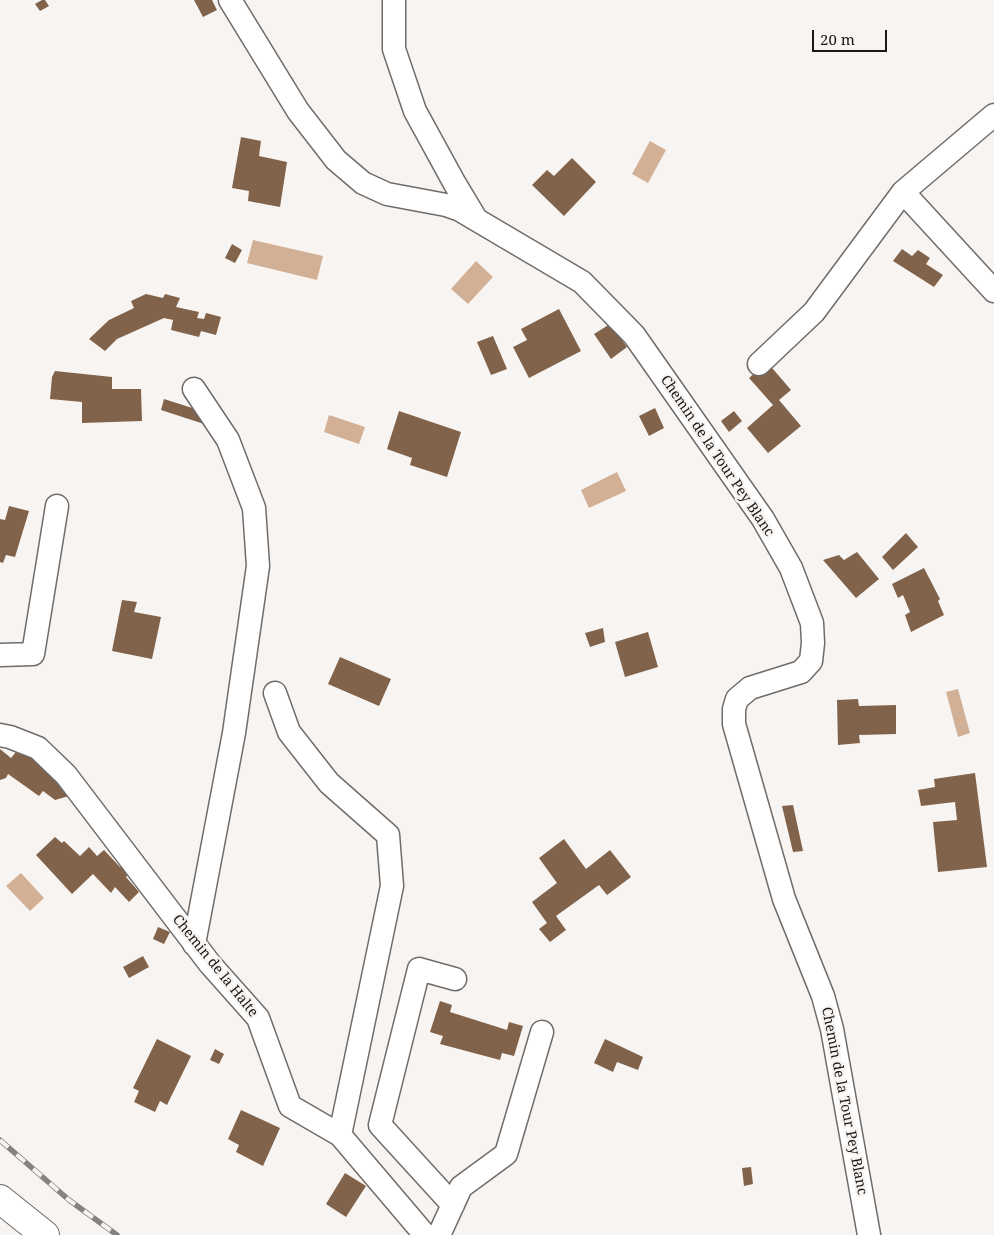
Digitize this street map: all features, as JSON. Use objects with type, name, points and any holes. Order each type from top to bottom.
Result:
[{"type":"street","name":"Chemin de la Tour Pey Blanc","points":[[230,0],[298,111],[336,160],[362,183],[387,194],[446,205],[460,210],[582,282],[634,335],[763,518],[791,568],[812,623],[813,643],[811,661],[801,672],[750,688],[737,700],[734,709],[734,724],[784,899],[823,996],[832,1029],[869,1235]]},
{"type":"street","points":[[394,0],[394,50],[415,111],[476,219]]},
{"type":"street","points":[[758,364],[814,312],[903,192],[994,115]]},
{"type":"street","points":[[903,192],[994,291]]},
{"type":"street","points":[[194,389],[228,440],[254,508],[258,566],[234,733],[194,944]]},
{"type":"street","points":[[0,655],[33,654],[57,506]]},
{"type":"street","points":[[275,693],[289,732],[329,783],[388,835],[392,886],[340,1135]]},
{"type":"street","name":"Chemin de la Halte","points":[[0,735],[38,748],[66,775],[194,944],[258,1018],[290,1106],[340,1135],[426,1235]]},
{"type":"street","points":[[453,1205],[380,1125],[420,969],[455,979]]},
{"type":"street","points":[[439,1235],[461,1187],[506,1154],[542,1032]]},
{"type":"street","points":[[0,1199],[45,1235]]},
{"type":"shaded area","points":[[650,141],[666,150],[648,183],[632,174]]},
{"type":"shaded area","points":[[253,240],[323,256],[317,280],[247,263]]},
{"type":"shaded area","points":[[476,261],[493,277],[468,304],[451,289]]},
{"type":"shaded area","points":[[329,415],[365,427],[359,444],[324,432]]},
{"type":"shaded area","points":[[617,472],[626,491],[589,508],[581,490]]},
{"type":"shaded area","points":[[958,689],[970,733],[958,737],[946,692]]},
{"type":"shaded area","points":[[21,873],[44,898],[30,911],[6,886]]},
{"type":"building","points":[[45,0],[49,6],[40,11],[35,4]]},
{"type":"building","points":[[194,0],[212,0],[217,10],[203,17]]},
{"type":"building","points":[[241,137],[261,141],[259,156],[287,162],[280,207],[248,201],[249,191],[232,188]]},
{"type":"building","points":[[572,158],[596,182],[564,216],[532,185],[547,170],[554,176]]},
{"type":"building","points":[[232,244],[242,250],[235,263],[225,258]]},
{"type":"building","points":[[902,249],[912,256],[918,250],[930,258],[926,264],[943,275],[934,287],[893,261]]},
{"type":"building","points":[[146,294],[163,298],[165,294],[180,298],[176,307],[199,312],[197,318],[204,319],[206,313],[221,317],[216,335],[201,331],[199,337],[171,330],[173,320],[164,318],[117,339],[105,351],[89,339],[109,320],[134,308],[131,301]]},
{"type":"building","points":[[559,309],[581,351],[529,378],[513,347],[527,340],[521,329]]},
{"type":"building","points":[[610,324],[627,347],[611,359],[594,334]]},
{"type":"building","points":[[493,336],[507,369],[491,375],[477,342]]},
{"type":"building","points":[[767,362],[791,390],[779,400],[801,426],[768,453],[747,428],[773,405],[749,378]]},
{"type":"building","points":[[55,371],[112,377],[112,389],[141,389],[142,421],[82,423],[82,402],[50,399],[52,377]]},
{"type":"building","points":[[164,399],[208,413],[204,424],[161,410]]},
{"type":"building","points":[[655,408],[664,428],[649,436],[639,416]]},
{"type":"building","points":[[399,411],[461,432],[447,477],[410,465],[412,458],[387,449]]},
{"type":"building","points":[[734,411],[742,421],[729,432],[721,421]]},
{"type":"building","points":[[9,506],[29,511],[15,557],[6,555],[3,563],[0,562],[0,519],[5,520]]},
{"type":"building","points":[[906,533],[918,547],[893,570],[882,557]]},
{"type":"building","points":[[857,552],[879,579],[856,598],[823,560],[839,555],[844,560]]},
{"type":"building","points":[[924,568],[940,599],[938,601],[944,615],[911,632],[905,615],[910,612],[903,595],[898,598],[892,584]]},
{"type":"building","points":[[122,600],[137,602],[134,612],[161,617],[152,659],[112,651]]},
{"type":"building","points":[[603,628],[605,642],[590,647],[585,633]]},
{"type":"building","points":[[648,632],[658,667],[625,677],[615,642]]},
{"type":"building","points":[[340,657],[391,679],[379,706],[328,684]]},
{"type":"building","points":[[858,699],[859,706],[896,705],[896,734],[859,735],[860,743],[838,745],[837,700]]},
{"type":"building","points":[[20,747],[76,794],[55,800],[43,791],[39,796],[8,774],[6,778],[0,780],[0,749],[11,758]]},
{"type":"building","points":[[975,773],[987,867],[938,872],[933,822],[957,820],[955,802],[921,806],[918,790],[935,787],[934,779]]},
{"type":"building","points":[[793,805],[803,851],[793,852],[782,806]]},
{"type":"building","points":[[55,837],[62,843],[64,841],[80,856],[89,847],[97,856],[104,850],[120,867],[123,865],[130,873],[126,877],[139,892],[129,902],[115,887],[111,893],[93,874],[72,894],[36,855]]},
{"type":"building","points":[[564,839],[586,869],[610,850],[631,877],[607,895],[599,885],[556,916],[566,930],[550,942],[539,929],[547,923],[532,902],[557,883],[539,858]]},
{"type":"building","points":[[158,927],[170,932],[164,944],[153,939]]},
{"type":"building","points":[[143,956],[149,967],[129,978],[123,967]]},
{"type":"building","points":[[440,1001],[452,1005],[450,1012],[507,1030],[509,1022],[523,1026],[514,1056],[502,1053],[500,1060],[440,1044],[443,1036],[430,1032]]},
{"type":"building","points":[[157,1039],[191,1056],[167,1105],[160,1101],[155,1112],[134,1102],[139,1091],[133,1088]]},
{"type":"building","points":[[605,1039],[643,1057],[638,1070],[617,1062],[613,1072],[594,1063]]},
{"type":"building","points":[[215,1049],[224,1054],[219,1064],[210,1060]]},
{"type":"building","points":[[241,1110],[280,1128],[263,1166],[236,1152],[239,1145],[228,1139]]},
{"type":"building","points":[[751,1167],[753,1184],[744,1186],[742,1168]]},
{"type":"building","points":[[345,1173],[366,1186],[346,1217],[326,1204]]},
{"type":"railway","points":[[0,1140],[69,1200],[117,1235]]}]
